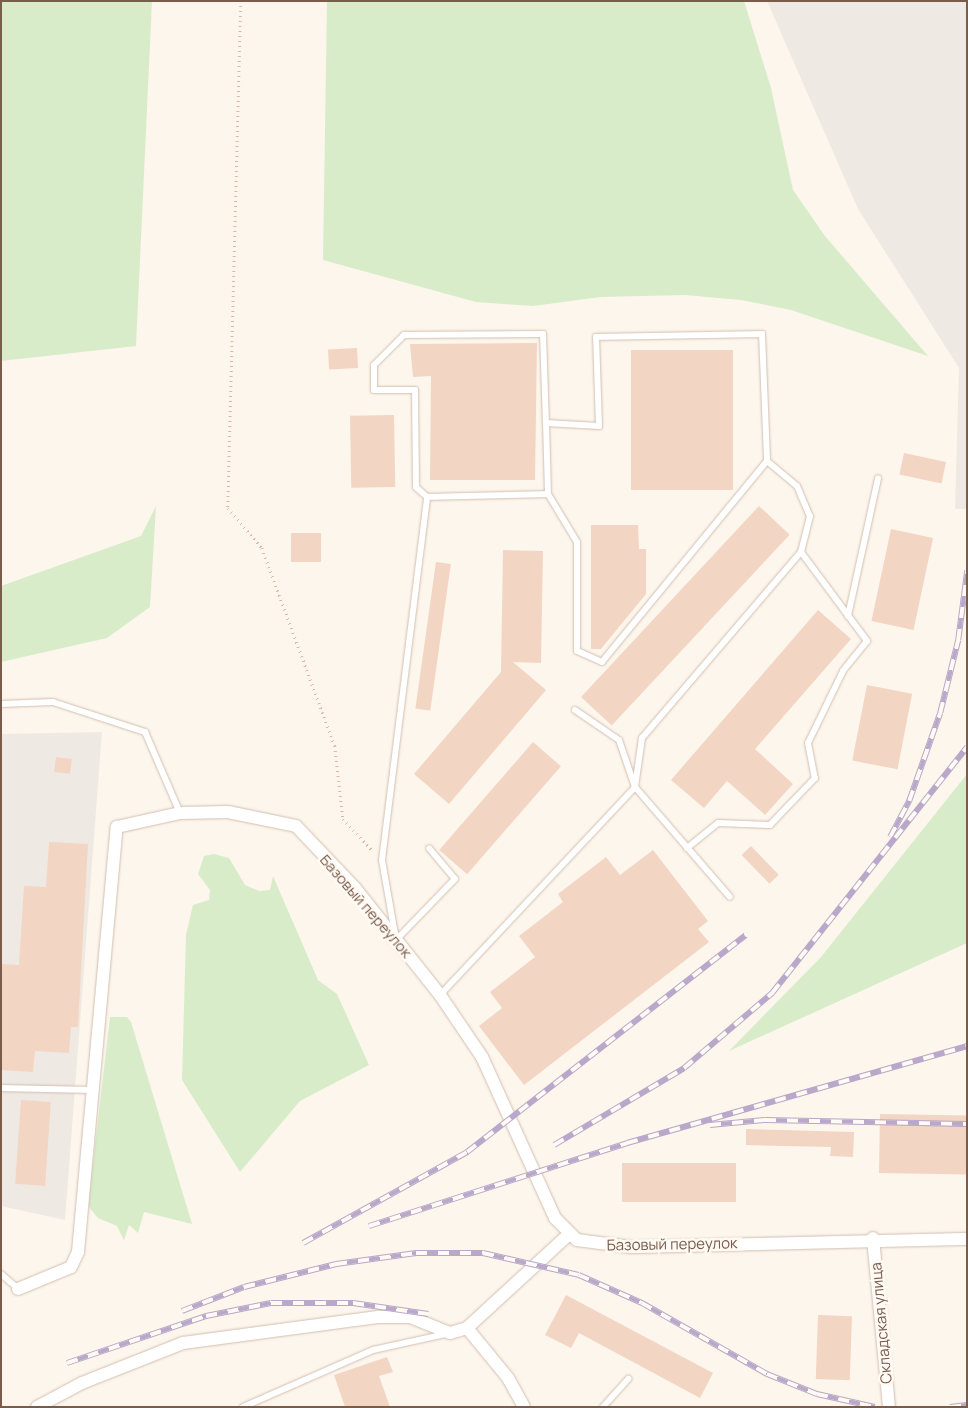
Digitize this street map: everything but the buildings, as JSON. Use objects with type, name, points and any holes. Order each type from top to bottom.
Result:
[{"type":"street","name":"Базовый переулок","points":[[18,1289],[63,1272],[75,1260],[117,827],[180,813],[228,812],[296,826],[396,940],[440,995],[494,1080],[555,1218],[568,1235],[593,1244],[631,1247],[873,1238],[967,1239]]},
{"type":"street","points":[[37,1407],[182,1343],[380,1317],[410,1317],[450,1333],[467,1328],[568,1235]]},
{"type":"street","name":"Складская улица","points":[[873,1238],[889,1407]]},
{"type":"street","points":[[467,1328],[508,1378],[524,1407]]},
{"type":"lane","points":[[546,423],[599,426],[596,337],[762,334],[767,461],[602,662],[577,651],[577,542],[548,494],[543,334],[404,336],[374,365],[374,390],[415,390],[416,487],[427,497],[548,494]]},
{"type":"lane","points":[[440,995],[635,786],[642,738],[801,552],[810,516],[797,486],[767,461]]},
{"type":"lane","points":[[848,616],[878,478]]},
{"type":"lane","points":[[396,940],[382,860],[427,497]]},
{"type":"lane","points":[[687,848],[718,823],[770,825],[815,778],[808,743],[842,671],[867,641],[801,552]]},
{"type":"lane","points":[[1,704],[53,702],[145,732],[180,813]]},
{"type":"lane","points":[[575,710],[619,740],[635,786],[730,897]]},
{"type":"lane","points":[[396,940],[455,879],[429,848]]},
{"type":"lane","points":[[1,1088],[90,1090]]},
{"type":"lane","points":[[1,1274],[18,1289]]},
{"type":"lane","points":[[243,1407],[373,1350],[450,1333]]},
{"type":"lane","points":[[603,1407],[628,1379]]},
{"type":"path","points":[[241,1],[228,508],[262,548],[288,611],[335,746],[343,820],[382,860]]},
{"type":"shaded area","points":[[767,1],[967,1],[967,509],[955,509],[959,368],[858,209]]},
{"type":"shaded area","points":[[102,732],[65,1220],[1,1206],[1,734]]},
{"type":"green space","points":[[1,1],[152,1],[136,346],[1,361]]},
{"type":"green space","points":[[327,1],[744,1],[771,88],[793,190],[825,236],[928,356],[791,310],[741,300],[685,295],[601,297],[533,306],[476,302],[323,260]]},
{"type":"green space","points":[[156,506],[150,607],[107,638],[1,662],[1,586],[141,536]]},
{"type":"green space","points":[[967,774],[967,943],[729,1051],[821,957]]},
{"type":"green space","points":[[214,854],[229,858],[245,885],[259,891],[270,890],[273,876],[318,980],[337,994],[369,1065],[300,1101],[240,1172],[182,1080],[186,935],[193,905],[209,900],[210,890],[198,874],[204,856]]},
{"type":"green space","points":[[110,1017],[127,1017],[131,1022],[192,1224],[144,1212],[138,1233],[129,1225],[124,1240],[117,1226],[98,1218],[88,1206]]},
{"type":"railway","points":[[890,837],[909,801],[940,713],[958,640],[967,571]]},
{"type":"railway","points":[[554,1145],[684,1068],[772,993],[967,747]]},
{"type":"railway","points":[[303,1243],[467,1152],[746,935]]},
{"type":"railway","points":[[369,1226],[627,1143],[967,1046]]},
{"type":"railway","points":[[710,1125],[765,1120],[967,1124]]},
{"type":"railway","points":[[182,1311],[244,1287],[336,1264],[416,1253],[483,1253],[579,1275],[642,1303],[767,1374],[817,1394],[875,1407]]},
{"type":"railway","points":[[67,1363],[206,1316],[271,1303],[353,1303],[428,1314]]},
{"type":"railway","points":[[950,1407],[967,1405]]}]
